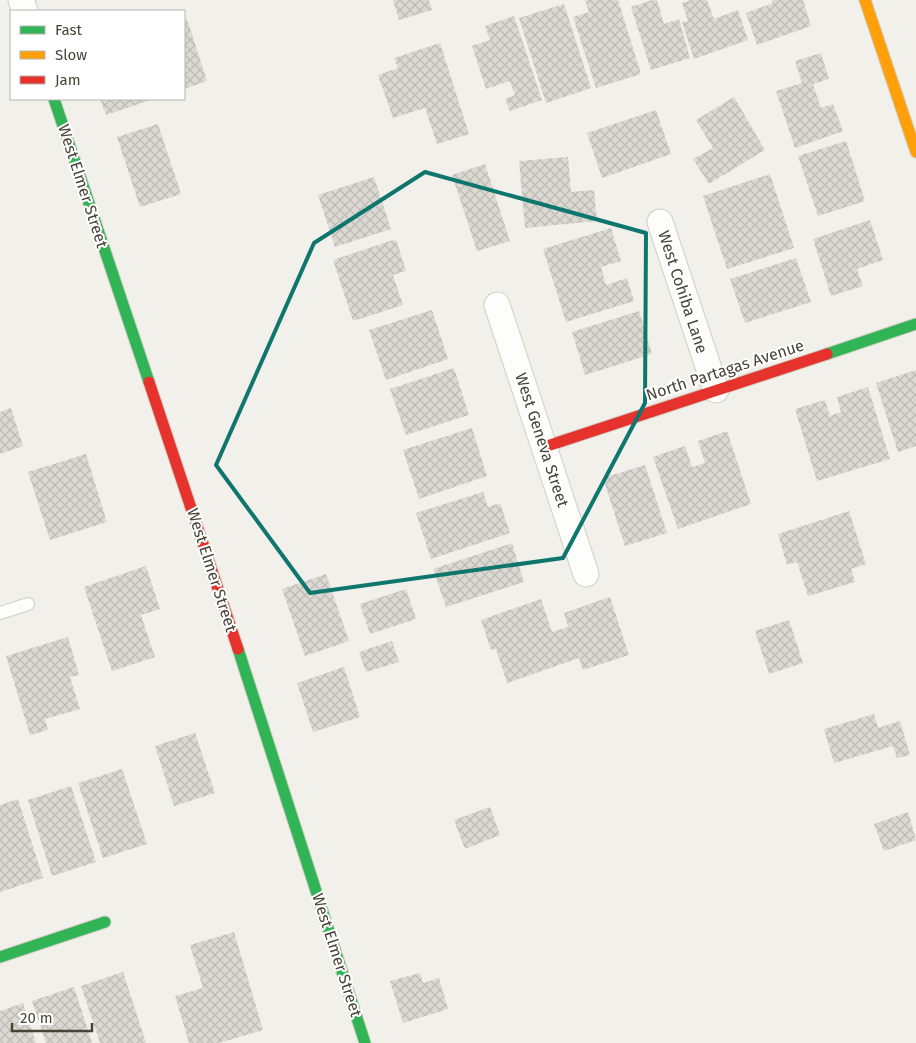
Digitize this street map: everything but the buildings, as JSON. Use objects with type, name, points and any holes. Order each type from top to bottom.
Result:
[{"type":"street","points":[[864,0],[916,152]]},
{"type":"street","name":"West Elmer Street","points":[[54,100],[234,637],[365,1043]]},
{"type":"street","name":"West Cohiba Lane","points":[[660,222],[716,390]]},
{"type":"street","name":"West Geneva Street","points":[[497,305],[586,574]]},
{"type":"street","name":"North Partagas Avenue","points":[[544,446],[916,324]]},
{"type":"street","points":[[0,957],[104,922]]},
{"type":"lane","points":[[0,613],[28,604]]},
{"type":"highlighted area","points":[[425,172],[646,233],[645,403],[563,558],[310,593],[216,465],[314,243]]},
{"type":"traffic: fast","points":[[54,100],[149,382]]},
{"type":"traffic: fast","points":[[827,354],[916,324]]},
{"type":"traffic: fast","points":[[238,649],[365,1043]]},
{"type":"traffic: fast","points":[[0,957],[105,922]]},
{"type":"traffic: slow","points":[[865,0],[916,152]]},
{"type":"traffic: jam","points":[[544,447],[827,354]]},
{"type":"traffic: jam","points":[[149,382],[238,649]]}]
